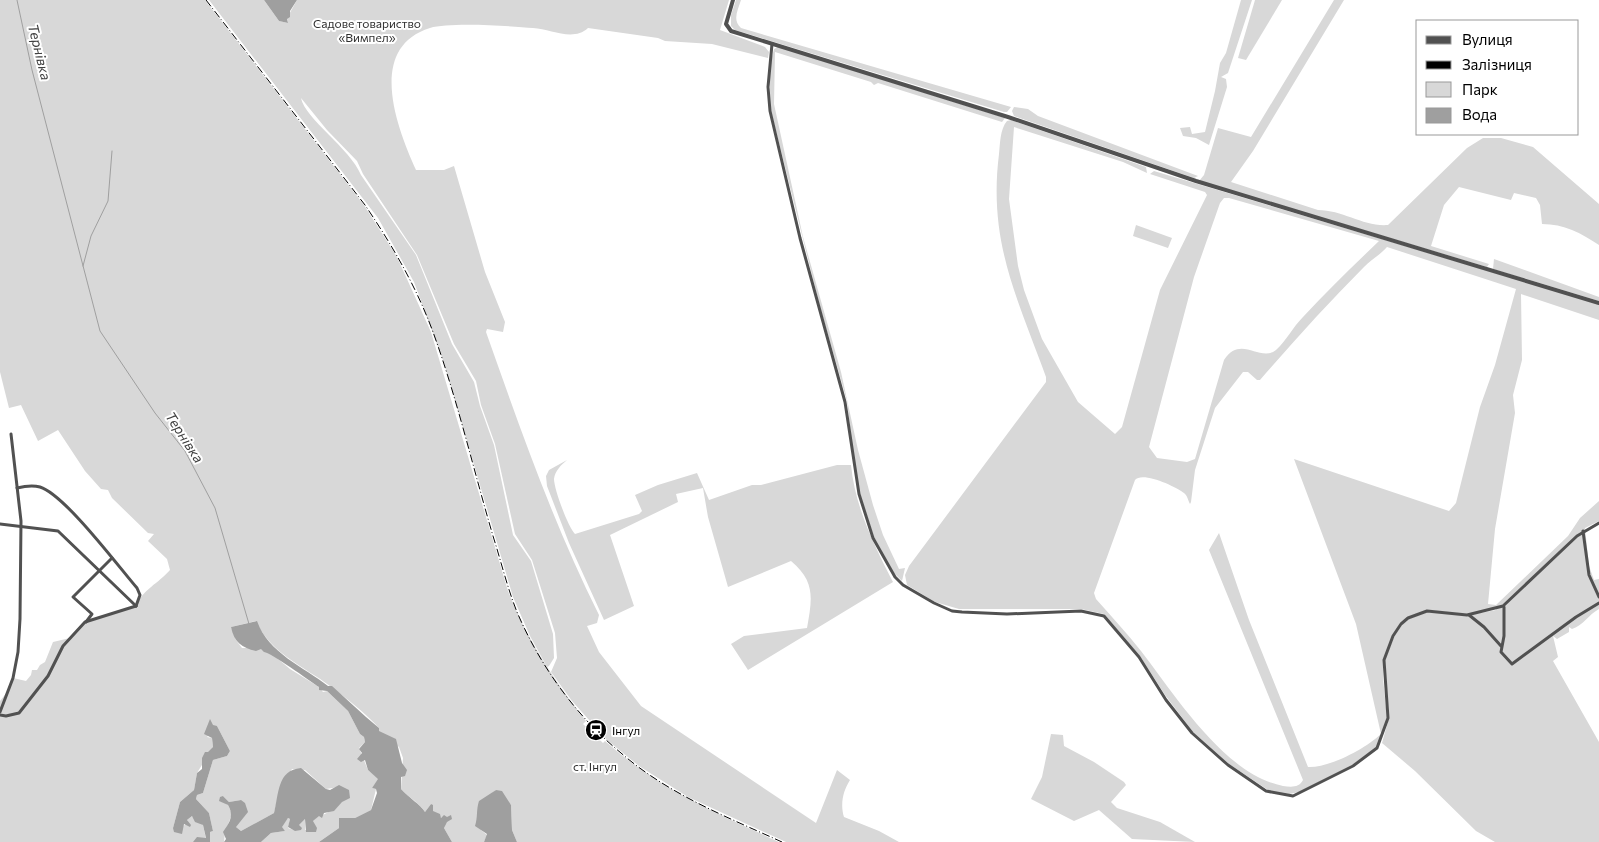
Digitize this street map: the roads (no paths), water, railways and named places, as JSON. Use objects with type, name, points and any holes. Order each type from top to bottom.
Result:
[{"type":"street","points":[[733,0],[726,20],[728,29],[1008,117],[1196,181],[1599,303]]},
{"type":"street","points":[[772,44],[768,87],[770,111],[814,290],[845,402],[859,494],[873,538],[893,574],[903,585],[952,611],[1007,614],[1091,612],[1104,616],[1139,657],[1166,700],[1192,734],[1228,765],[1266,791],[1293,796],[1312,789],[1353,766],[1377,748],[1388,718],[1384,660],[1393,636],[1401,624],[1408,618],[1427,611],[1469,615],[1503,606],[1583,531],[1599,523]]},
{"type":"street","points":[[11,434],[20,526],[18,652],[13,678],[0,713],[6,716],[20,712],[48,676],[63,646],[92,614],[73,597],[112,558]]},
{"type":"street","points":[[17,488],[36,486],[52,493],[112,558],[140,595],[136,606]]},
{"type":"street","points":[[0,524],[58,530],[136,606]]},
{"type":"street","points":[[1583,531],[1589,575],[1599,597]]},
{"type":"street","points":[[1469,615],[1484,627],[1501,647],[1505,658],[1512,664],[1576,617],[1599,604]]},
{"type":"street","points":[[85,622],[136,606]]},
{"type":"street","points":[[1501,647],[1504,636],[1505,609],[1503,606]]},
{"type":"water","points":[[264,0],[297,0],[290,11],[290,17],[287,19],[288,23],[279,21]]},
{"type":"water","points":[[257,621],[269,642],[278,651],[328,686],[332,686],[379,728],[379,731],[396,739],[402,763],[407,770],[405,776],[401,777],[401,789],[425,812],[431,804],[433,805],[433,811],[440,814],[441,818],[444,815],[447,817],[451,815],[452,819],[447,822],[444,828],[452,842],[319,842],[339,828],[339,818],[355,818],[371,810],[377,793],[376,789],[372,788],[378,779],[368,770],[365,760],[361,762],[357,759],[362,753],[359,749],[365,742],[364,737],[360,734],[348,711],[327,691],[319,690],[319,687],[261,649],[256,651],[239,644],[234,637],[231,627]]},
{"type":"water","points":[[210,719],[213,725],[217,726],[230,751],[227,756],[213,760],[203,793],[197,795],[196,799],[209,813],[213,831],[210,832],[210,842],[193,842],[197,837],[206,838],[203,825],[195,822],[192,816],[187,820],[191,825],[190,827],[184,824],[182,834],[174,832],[173,828],[180,802],[194,790],[197,773],[202,769],[202,758],[205,752],[208,752],[213,747],[212,738],[204,734]]},
{"type":"water","points":[[301,768],[326,789],[330,790],[339,785],[349,790],[350,798],[342,802],[334,811],[324,813],[322,818],[319,816],[313,821],[317,828],[316,832],[306,832],[305,819],[299,825],[302,828],[301,830],[295,831],[288,827],[290,819],[288,818],[282,827],[285,831],[271,833],[261,842],[224,842],[226,839],[223,832],[229,823],[231,813],[228,805],[219,801],[220,797],[223,796],[229,802],[241,800],[245,803],[248,812],[236,827],[241,831],[274,813],[278,791],[283,778],[287,773]]},
{"type":"water","points":[[496,790],[502,791],[511,805],[512,830],[517,842],[484,842],[487,834],[475,826],[479,801]]},
{"type":"waterway","name":"Тернівка","points":[[17,0],[32,70],[100,331],[155,413],[185,451],[215,508],[249,624]]},
{"type":"waterway","points":[[83,266],[91,236],[108,201],[112,151]]},
{"type":"railway","points":[[206,0],[365,205],[385,235],[411,282],[442,357],[513,603],[526,632],[548,671],[589,723],[639,768],[699,804],[782,842]]},
{"type":"place","name":"Інгул","points":[[596,730]]},
{"type":"park label","name":"Садове товариство «Вимпел»","points":[[367,30]]},
{"type":"park label","name":"ст. Інгул","points":[[595,766]]}]
